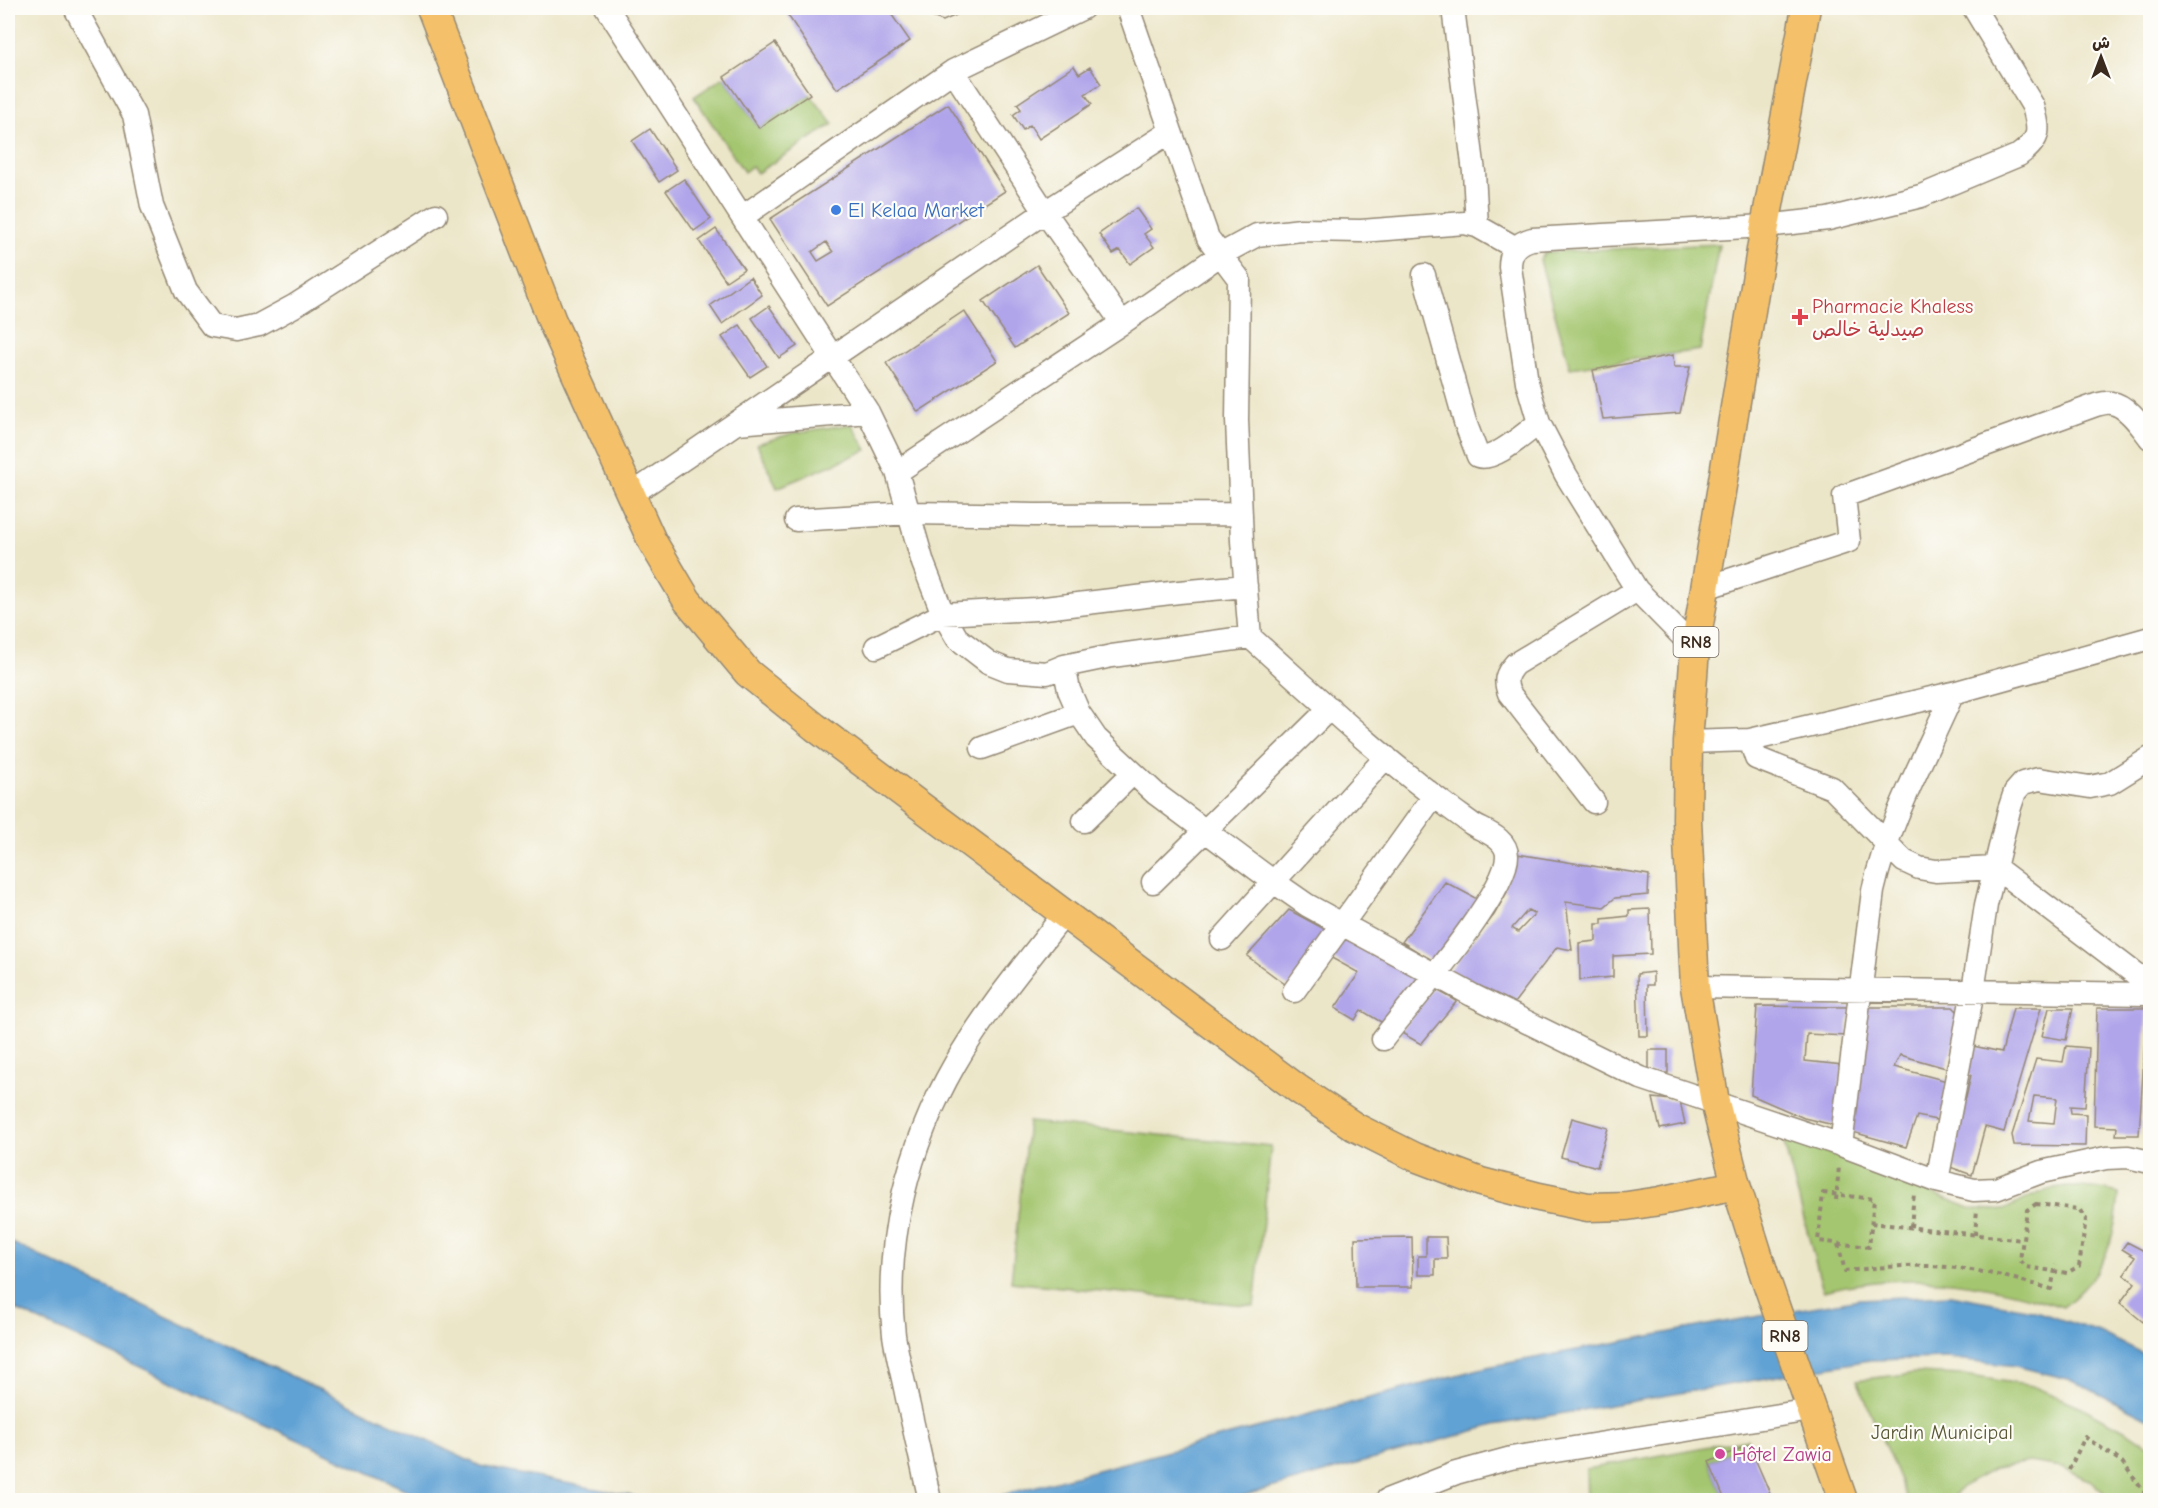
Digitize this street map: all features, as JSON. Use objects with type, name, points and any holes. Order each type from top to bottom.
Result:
[{"type":"main road","points":[[431,8],[552,321],[652,541],[687,600],[748,673],[815,727],[1298,1089],[1355,1127],[1415,1157],[1481,1182],[1588,1207],[1627,1206],[1736,1185]]},
{"type":"main road","name":"RN8","points":[[1806,8],[1765,226],[1695,649],[1688,742],[1687,820],[1695,987],[1715,1102],[1736,1185],[1765,1277],[1843,1500]]},
{"type":"street","points":[[75,8],[134,115],[152,206],[186,291],[212,326],[236,330],[259,325],[294,306],[436,215]]},
{"type":"street","points":[[607,8],[868,412],[897,472],[923,564],[943,614],[957,638],[988,662],[1008,670],[1047,673],[1064,666],[1112,656],[1250,637]]},
{"type":"street","points":[[742,217],[953,71],[1083,8]]},
{"type":"street","points":[[1128,8],[1208,238],[1239,279],[1237,420],[1250,637],[1386,757],[1434,796],[1499,840],[1505,846],[1507,854],[1503,874],[1494,893],[1465,935],[1383,1038]]},
{"type":"street","points":[[1453,8],[1474,172],[1478,226]]},
{"type":"street","points":[[1695,649],[1637,590],[1566,474],[1539,423],[1527,382],[1510,259],[1516,248],[1524,241],[1532,239],[1765,226],[1828,219],[1921,196],[2019,155],[2032,145],[2036,136],[2037,122],[2033,106],[1974,8]]},
{"type":"street","points":[[953,71],[1045,212],[1122,323]]},
{"type":"street","points":[[632,494],[1045,212],[1170,132]]},
{"type":"street","points":[[897,472],[1220,255],[1257,235],[1301,230],[1361,231],[1465,224],[1478,226],[1516,248]]},
{"type":"street","points":[[1424,275],[1465,422],[1478,456],[1484,458],[1496,454],[1539,423]]},
{"type":"street","points":[[1705,588],[1849,541],[1844,496],[2096,405],[2110,403],[2123,408],[2151,438]]},
{"type":"street","points":[[736,423],[868,412]]},
{"type":"street","points":[[796,519],[910,513],[1241,514]]},
{"type":"street","points":[[876,647],[943,614],[1036,609],[1246,586]]},
{"type":"street","points":[[1594,802],[1509,693],[1506,683],[1507,676],[1515,664],[1637,590]]},
{"type":"street","points":[[1688,742],[1750,740],[1953,693],[2151,638]]},
{"type":"street","points":[[1064,666],[1069,690],[1079,713],[1096,738],[1156,794],[1274,882],[1307,904],[1434,974],[1641,1078],[1841,1145],[1937,1181],[1974,1190],[1996,1189],[2041,1172],[2106,1158],[2128,1157],[2151,1162]]},
{"type":"street","points":[[1841,1145],[1873,891],[1881,856],[1910,784],[1932,743],[1953,693]]},
{"type":"street","points":[[1153,882],[1330,708]]},
{"type":"street","points":[[981,748],[1079,713]]},
{"type":"street","points":[[1750,740],[1756,758],[1832,789],[1905,861],[1919,868],[1936,871],[1996,868],[2151,985]]},
{"type":"street","points":[[1222,939],[1386,757]]},
{"type":"street","points":[[1937,1181],[1973,992],[1986,905],[2008,810],[2015,792],[2023,783],[2039,779],[2090,787],[2110,783],[2151,758]]},
{"type":"street","points":[[1084,821],[1133,773]]},
{"type":"street","points":[[1294,991],[1434,796]]},
{"type":"street","points":[[929,1496],[894,1336],[892,1296],[895,1243],[908,1175],[930,1110],[955,1064],[986,1016],[1065,913]]},
{"type":"street","points":[[1695,987],[2151,993]]},
{"type":"street","points":[[1387,1500],[1456,1473],[1510,1458],[1808,1402]]},
{"type":"path","points":[[1836,1197],[1841,1145]]},
{"type":"path","points":[[1911,1227],[1915,1186]]},
{"type":"path","points":[[1823,1193],[1836,1197],[1874,1199],[1871,1222],[1869,1246],[1818,1242],[1823,1193]]},
{"type":"path","points":[[2036,1204],[2079,1209],[2086,1219],[2079,1266],[2067,1273],[2055,1272],[2026,1267],[2020,1260],[2027,1210],[2036,1204]]},
{"type":"path","points":[[1871,1222],[2023,1240]]},
{"type":"path","points":[[1838,1244],[1845,1271],[1929,1266],[1976,1272],[2051,1288],[2056,1265]]},
{"type":"path","points":[[2069,1470],[2085,1437],[2122,1462],[2151,1500]]},
{"type":"green space","points":[[724,77],[759,128],[810,94],[833,124],[757,173],[752,166],[744,172],[694,97]]},
{"type":"green space","points":[[1719,244],[1700,350],[1570,368],[1540,260],[1545,252]]},
{"type":"green space","points":[[852,424],[867,450],[777,488],[757,444],[793,433]]},
{"type":"green space","points":[[1028,1122],[1271,1146],[1254,1306],[1011,1282]]},
{"type":"green space","points":[[1789,1139],[1970,1208],[2003,1209],[2040,1193],[2063,1188],[2091,1188],[2119,1193],[2110,1243],[2105,1257],[2088,1283],[2063,1307],[2003,1291],[1944,1281],[1884,1281],[1823,1291],[1785,1147],[1785,1142]]},
{"type":"green space","name":"Jardin Municipal","points":[[1916,1373],[1964,1375],[2032,1386],[2083,1408],[2128,1432],[2150,1447],[2150,1500],[2112,1500],[2091,1481],[2062,1467],[2029,1462],[1996,1468],[1963,1486],[1950,1500],[1908,1500],[1857,1380]]},
{"type":"green space","points":[[1747,1439],[1749,1445],[1709,1462],[1725,1500],[1587,1500],[1586,1469]]},
{"type":"water","points":[[8,1241],[480,1466],[652,1500],[428,1500],[8,1306]]},
{"type":"water","points":[[1950,1295],[2032,1310],[2099,1332],[2150,1357],[2150,1420],[2072,1380],[2016,1366],[1947,1358],[1870,1360],[1495,1425],[1228,1500],[984,1500],[1487,1367],[1860,1299]]},
{"type":"building","points":[[783,8],[887,8],[910,41],[837,89]]},
{"type":"building","points":[[917,8],[972,8],[943,21],[920,13]]},
{"type":"building","points":[[775,43],[810,94],[759,128],[724,77]]},
{"type":"building","points":[[1074,66],[1079,74],[1090,67],[1101,84],[1085,94],[1092,104],[1039,139],[1030,125],[1023,130],[1013,115],[1021,109],[1017,104]]},
{"type":"building","points":[[948,104],[1005,191],[827,306],[770,219]],"holes":[[[826,242],[833,252],[818,261],[812,252]]]},
{"type":"building","points":[[650,129],[677,170],[659,182],[632,141]]},
{"type":"building","points":[[684,179],[711,219],[694,231],[666,191]]},
{"type":"building","points":[[1136,208],[1151,229],[1144,234],[1154,247],[1130,264],[1120,250],[1113,254],[1099,234]]},
{"type":"building","points":[[716,229],[744,269],[726,281],[699,241]]},
{"type":"building","points":[[1037,265],[1069,313],[1015,348],[983,301]]},
{"type":"building","points":[[750,277],[762,295],[722,324],[710,306]]},
{"type":"building","points":[[769,306],[797,346],[779,358],[752,318]]},
{"type":"building","points":[[964,311],[997,361],[918,412],[886,363]]},
{"type":"building","points":[[740,325],[767,366],[750,377],[722,337]]},
{"type":"building","points":[[1673,355],[1674,367],[1690,367],[1680,413],[1603,419],[1593,370]]},
{"type":"building","points":[[1517,854],[1649,875],[1648,895],[1615,898],[1604,907],[1566,902],[1572,950],[1557,947],[1514,1003],[1449,971],[1494,915],[1507,892],[1503,890]],"holes":[[[1528,910],[1535,914],[1518,932],[1512,928]]]},
{"type":"building","points":[[1445,882],[1479,900],[1434,962],[1402,942]]},
{"type":"building","points":[[1650,909],[1651,954],[1613,956],[1613,977],[1580,980],[1579,943],[1596,941],[1596,924],[1602,924],[1602,919],[1629,916],[1629,910]]},
{"type":"building","points":[[1289,910],[1330,932],[1289,987],[1247,956]]},
{"type":"building","points":[[1341,937],[1422,979],[1386,1025],[1361,1010],[1355,1020],[1335,1008],[1359,973],[1328,956]]},
{"type":"building","points":[[1653,972],[1653,985],[1647,985],[1648,1036],[1639,1036],[1637,974]]},
{"type":"building","points":[[1433,988],[1457,1001],[1421,1044],[1400,1032]]},
{"type":"building","points":[[1757,1006],[1851,1007],[1846,1036],[1807,1034],[1805,1061],[1843,1065],[1834,1125],[1804,1118],[1751,1095]]},
{"type":"building","points":[[1863,1007],[1953,1007],[1962,1016],[1946,1068],[1900,1055],[1894,1067],[1947,1081],[1941,1121],[1917,1116],[1906,1147],[1849,1131]]},
{"type":"building","points":[[2013,1008],[2041,1008],[2004,1132],[1985,1127],[1972,1175],[1950,1167],[1963,1098],[1966,1098],[1971,1075],[1962,1073],[1968,1045],[2002,1052]]},
{"type":"building","points":[[2049,1008],[2073,1008],[2066,1040],[2042,1036]]},
{"type":"building","points":[[2097,1008],[2147,1008],[2139,1135],[2116,1135],[2117,1127],[2094,1126]]},
{"type":"building","points":[[2066,1046],[2089,1048],[2085,1107],[2070,1106],[2071,1113],[2086,1114],[2085,1146],[2014,1145],[2012,1135],[2036,1059],[2063,1062]],"holes":[[[2034,1096],[2057,1098],[2054,1123],[2029,1121]]]},
{"type":"building","points":[[1649,1050],[1668,1050],[1668,1073],[1649,1073]]},
{"type":"building","points":[[1653,1098],[1680,1101],[1685,1124],[1660,1129]]},
{"type":"building","points":[[1572,1118],[1608,1128],[1597,1167],[1561,1157]]},
{"type":"building","points":[[1412,1237],[1413,1287],[1356,1287],[1355,1238]]},
{"type":"building","points":[[1426,1237],[1446,1237],[1447,1259],[1435,1259],[1435,1275],[1418,1275],[1418,1256],[1426,1256]]},
{"type":"building","points":[[2127,1242],[2150,1254],[2150,1311],[2143,1322],[2120,1303],[2135,1283],[2124,1275],[2135,1257],[2122,1249]]},
{"type":"building","points":[[1749,1445],[1773,1500],[1725,1500],[1709,1462]]},
{"type":"place","name":"El Kelaa Market","points":[[836,210]]},
{"type":"place","name":"Pharmacie Khaless صيدلية خالص","points":[[1800,317]]},
{"type":"place","name":"Hôtel Zawia","points":[[1720,1454]]}]
